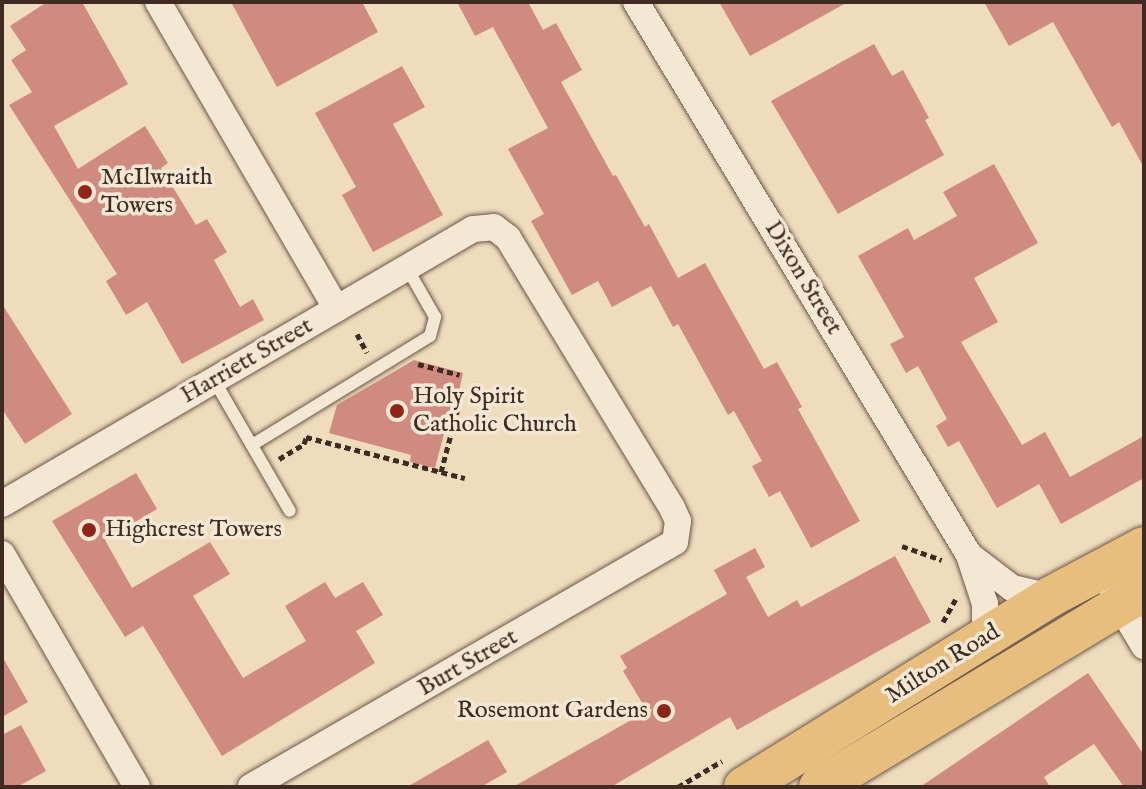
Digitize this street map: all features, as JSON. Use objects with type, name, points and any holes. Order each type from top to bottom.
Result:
[{"type":"main road","name":"Milton Road","points":[[744,787],[1050,597],[1144,547]]},
{"type":"main road","name":"Milton Road","points":[[819,787],[1132,598]]},
{"type":"street","points":[[158,2],[337,309]]},
{"type":"street","name":"Dixon Street","points":[[636,2],[985,604],[985,638]]},
{"type":"street","name":"Harriett Street","points":[[2,504],[473,229],[494,227],[508,238],[672,508],[679,533]]},
{"type":"street","name":"Burt Street","points":[[251,787],[666,550],[679,533]]},
{"type":"street","points":[[2,554],[137,787]]},
{"type":"street","name":"Dixon Street","points":[[958,558],[1012,588],[1050,597]]},
{"type":"street","points":[[1100,571],[1132,598],[1144,646]]},
{"type":"lane","points":[[252,445],[430,336],[435,317],[407,268]]},
{"type":"lane","points":[[214,380],[290,511]]},
{"type":"path","points":[[357,334],[365,351]]},
{"type":"path","points":[[441,472],[459,404],[452,402]]},
{"type":"path","points":[[265,468],[304,444],[306,437],[465,478]]},
{"type":"path","points":[[902,546],[958,558]]},
{"type":"building","points":[[47,2],[82,2],[128,84],[54,126],[78,169],[145,126],[168,163],[161,168],[196,225],[207,219],[227,252],[214,260],[240,307],[253,299],[264,320],[182,364],[147,302],[126,315],[106,281],[117,274],[9,105],[32,92],[11,60],[26,50],[10,26]]},
{"type":"building","points":[[231,2],[362,2],[378,32],[277,87]]},
{"type":"building","points":[[457,2],[528,2],[543,30],[556,23],[582,70],[561,82],[613,176],[616,175],[645,227],[649,224],[678,278],[705,263],[764,369],[777,362],[802,407],[798,409],[860,521],[811,548],[780,491],[769,497],[752,466],[762,461],[734,411],[728,415],[678,324],[673,327],[651,286],[612,307],[598,281],[572,295],[531,221],[544,214],[508,149],[548,128],[493,27],[475,36]]},
{"type":"building","points":[[719,2],[848,2],[750,56]]},
{"type":"building","points":[[984,2],[1144,2],[1144,168],[1119,122],[1112,127],[1053,22],[1009,46]]},
{"type":"building","points":[[874,44],[892,76],[903,70],[929,118],[925,120],[944,155],[838,214],[771,101]]},
{"type":"building","points":[[402,66],[425,107],[393,124],[443,215],[373,252],[342,195],[356,187],[315,113]]},
{"type":"building","points":[[994,164],[1038,243],[974,278],[998,322],[961,342],[1022,445],[1045,432],[1070,477],[1144,436],[1144,478],[1061,524],[1039,484],[997,508],[959,441],[948,447],[936,426],[947,419],[918,366],[906,373],[890,344],[904,337],[858,256],[908,228],[914,240],[957,216],[943,192]]},
{"type":"building","points":[[2,304],[72,414],[25,444],[2,409]]},
{"type":"building","name":"Holy Spirit Catholic Church","points":[[414,360],[463,373],[435,468],[410,462],[411,455],[329,433],[337,405]]},
{"type":"building","points":[[136,473],[157,509],[105,540],[132,588],[210,542],[230,574],[193,596],[243,678],[306,641],[285,606],[325,582],[335,598],[363,582],[383,615],[356,631],[375,663],[222,756],[143,626],[125,637],[52,521]]},
{"type":"building","points":[[755,548],[765,567],[746,577],[768,617],[797,600],[801,607],[895,556],[931,622],[737,730],[730,717],[611,787],[513,787],[647,711],[623,671],[627,668],[620,656],[727,594],[714,570]]},
{"type":"building","points":[[2,656],[28,702],[2,717]]},
{"type":"building","points":[[1088,673],[1144,755],[1144,787],[1124,787],[1094,744],[1044,777],[1050,787],[920,787]]},
{"type":"building","points":[[21,725],[46,771],[17,787],[2,787],[2,735]]},
{"type":"building","points":[[488,740],[507,772],[481,787],[407,787]]},
{"type":"place","name":"McIlwraith Towers","points":[[85,192]]},
{"type":"place","name":"Holy Spirit Catholic Church","points":[[397,411]]},
{"type":"place","name":"Highcrest Towers","points":[[89,530]]},
{"type":"place","name":"Rosemont Gardens","points":[[664,711]]}]
